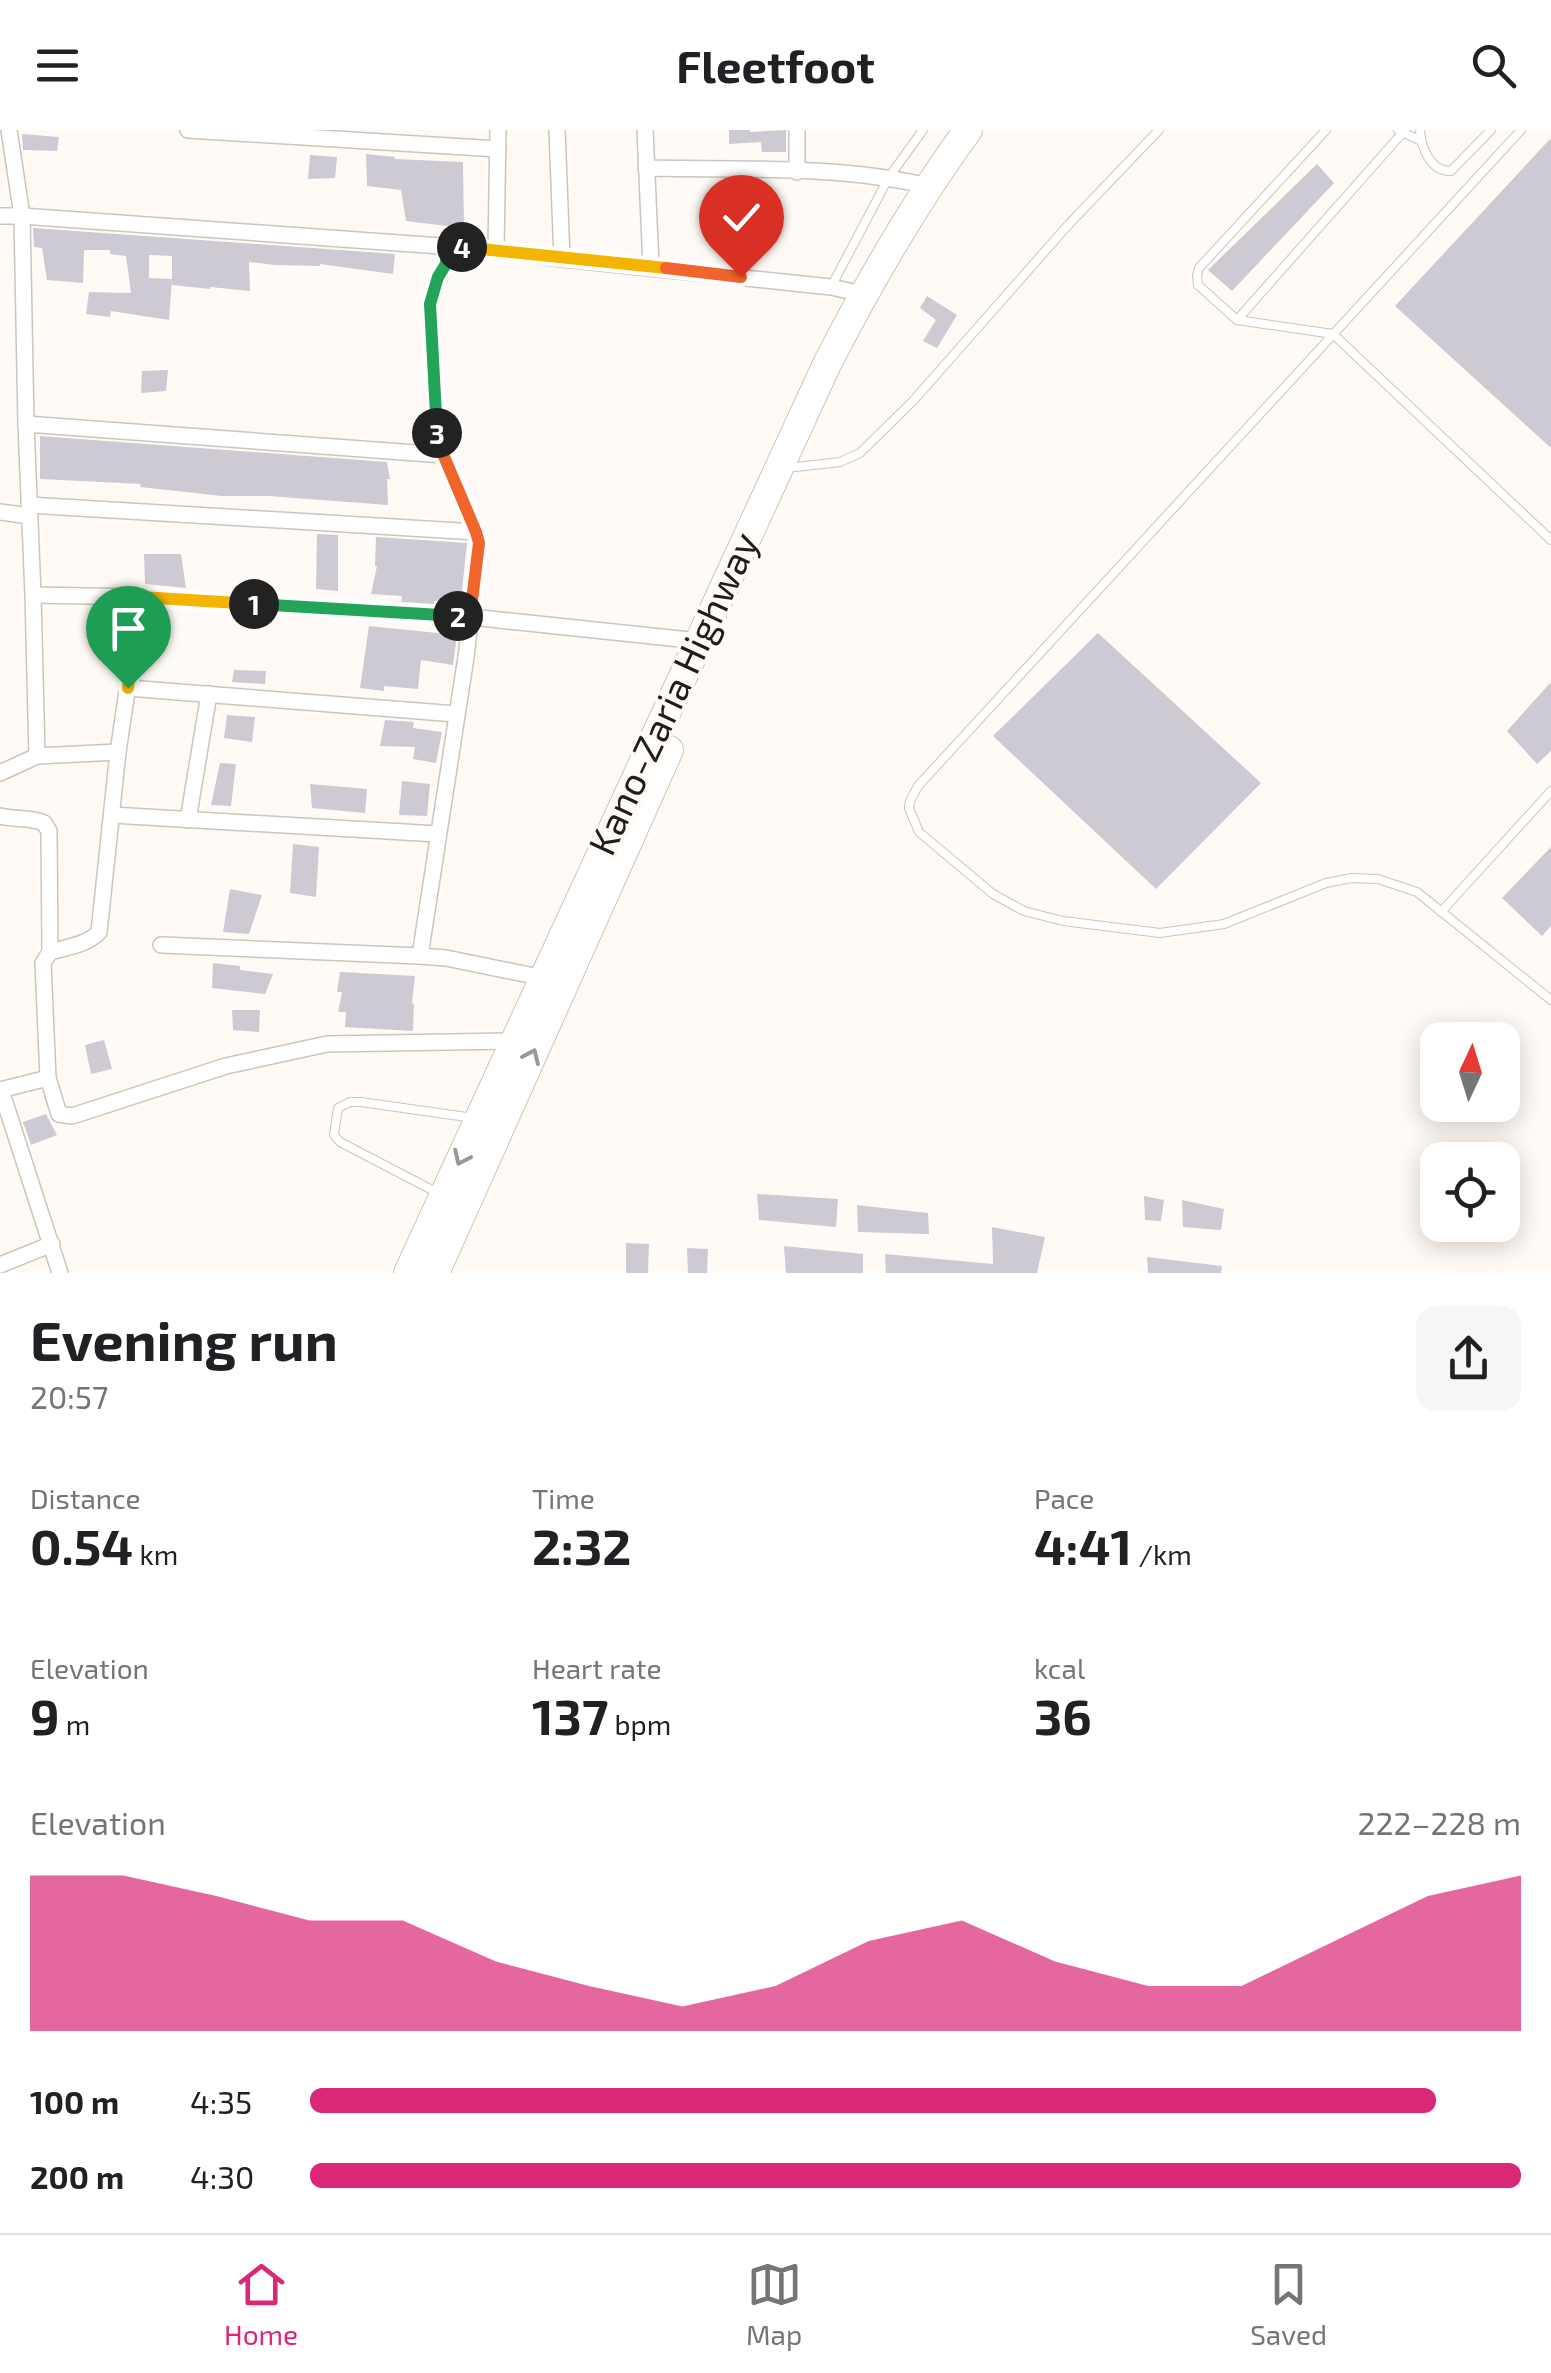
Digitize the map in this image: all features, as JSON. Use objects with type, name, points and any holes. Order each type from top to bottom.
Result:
[{"type":"highway","name":"Kano-Zaria Highway","points":[[408,1273],[828,364],[863,294],[928,186],[968,130]]},
{"type":"highway","name":"Kano-Zaria Highway","points":[[435,1273],[842,366],[951,180],[988,130]]},
{"type":"street","points":[[9,130],[22,216],[38,756]]},
{"type":"street","points":[[188,130],[411,137],[498,149]]},
{"type":"street","points":[[496,250],[498,130]]},
{"type":"street","points":[[557,130],[562,259]]},
{"type":"street","points":[[645,130],[651,267]]},
{"type":"street","points":[[797,130],[797,172]]},
{"type":"street","points":[[646,168],[889,176],[928,186]]},
{"type":"street","points":[[0,216],[496,250],[831,286],[863,294]]},
{"type":"street","points":[[420,956],[479,543],[438,434],[430,304],[446,264],[447,246]]},
{"type":"street","points":[[26,424],[443,454]]},
{"type":"street","points":[[0,512],[29,510],[476,532]]},
{"type":"street","points":[[34,596],[141,597],[470,617],[698,641]]},
{"type":"street","points":[[50,952],[82,943],[99,932],[118,752],[141,597]]},
{"type":"street","points":[[128,688],[456,714]]},
{"type":"street","points":[[188,820],[210,694]]},
{"type":"street","points":[[0,773],[38,756],[118,752]]},
{"type":"street","points":[[112,815],[438,834]]},
{"type":"street","points":[[0,816],[34,819],[44,823],[49,832],[50,952],[43,963],[48,1078],[60,1114],[72,1116],[226,1066],[327,1044],[514,1041]]},
{"type":"street","points":[[161,946],[446,958],[544,978]]},
{"type":"street","points":[[48,1078],[0,1090],[60,1273]]},
{"type":"street","points":[[0,1265],[52,1244]]},
{"type":"lane","points":[[831,286],[889,176],[924,130]]},
{"type":"lane","points":[[796,467],[840,462],[860,453],[913,401],[1069,224],[1160,130]]},
{"type":"lane","points":[[1326,130],[1199,268],[1198,286],[1237,320],[1333,334],[1551,540]]},
{"type":"lane","points":[[1420,130],[1430,160],[1445,172],[1452,171],[1491,130]]},
{"type":"lane","points":[[1521,130],[918,786],[909,808],[919,832],[993,894],[1024,911],[1063,922],[1160,933],[1224,924],[1326,883],[1378,879],[1416,892],[1551,1000]]},
{"type":"lane","points":[[1237,320],[1402,131],[1421,142]]},
{"type":"lane","points":[[1440,912],[1551,791]]},
{"type":"lane","points":[[444,1196],[340,1142],[334,1135],[338,1108],[361,1102],[479,1119]]},
{"type":"building","points":[[729,130],[786,130],[786,152],[762,152],[761,142],[729,144]]},
{"type":"building","points":[[22,134],[59,137],[57,151],[23,150]]},
{"type":"building","points":[[1551,138],[1551,448],[1395,306]]},
{"type":"building","points":[[366,154],[463,162],[464,228],[406,221],[401,190],[367,186]]},
{"type":"building","points":[[310,155],[337,157],[335,178],[308,179]]},
{"type":"building","points":[[1317,164],[1334,183],[1232,291],[1208,270]]},
{"type":"building","points":[[33,228],[395,254],[393,274],[320,264],[249,262],[250,291],[172,285],[172,279],[169,320],[111,311],[110,317],[86,314],[89,292],[131,293],[126,256],[110,254],[110,250],[84,250],[83,283],[47,280],[42,248],[34,247]],"holes":[[[149,255],[172,256],[172,279],[149,278]]]},
{"type":"building","points":[[927,296],[957,315],[937,348],[923,341],[936,320],[920,308]]},
{"type":"building","points":[[168,370],[166,391],[141,393],[142,371]]},
{"type":"building","points":[[40,436],[387,462],[388,505],[222,496],[140,487],[141,484],[40,479]]},
{"type":"building","points":[[317,534],[338,535],[338,591],[316,589]]},
{"type":"building","points":[[376,537],[467,543],[461,600],[434,604],[401,602],[402,596],[371,594],[377,566]]},
{"type":"building","points":[[144,554],[181,554],[186,588],[145,584]]},
{"type":"building","points":[[369,626],[457,635],[453,665],[421,660],[418,689],[360,688]]},
{"type":"building","points":[[1098,633],[1261,783],[1156,889],[993,736]]},
{"type":"building","points":[[234,670],[266,671],[265,684],[232,682]]},
{"type":"building","points":[[1551,682],[1551,751],[1537,764],[1507,731]]},
{"type":"building","points":[[227,715],[255,717],[252,742],[224,738]]},
{"type":"building","points":[[385,720],[414,722],[413,728],[442,732],[436,763],[413,759],[415,747],[380,746]]},
{"type":"building","points":[[220,763],[236,764],[231,806],[211,805]]},
{"type":"building","points":[[402,781],[430,784],[427,816],[399,815]]},
{"type":"building","points":[[310,784],[367,789],[365,813],[312,808]]},
{"type":"building","points":[[293,844],[319,847],[316,897],[290,893]]},
{"type":"building","points":[[1551,847],[1551,926],[1542,936],[1502,898]]},
{"type":"building","points":[[230,889],[262,895],[249,934],[223,932]]},
{"type":"building","points":[[213,963],[273,974],[265,994],[212,988]]},
{"type":"building","points":[[340,972],[415,976],[413,1031],[345,1027],[346,1012],[338,1012]]},
{"type":"building","points":[[232,1010],[260,1010],[259,1032],[233,1030]]},
{"type":"building","points":[[104,1040],[112,1069],[91,1074],[85,1045]]},
{"type":"building","points":[[46,1114],[57,1135],[31,1145],[23,1122]]},
{"type":"building","points":[[757,1194],[838,1199],[836,1227],[759,1220]]},
{"type":"building","points":[[1144,1196],[1164,1200],[1161,1221],[1145,1220]]},
{"type":"building","points":[[1182,1200],[1224,1209],[1221,1230],[1183,1227]]},
{"type":"building","points":[[857,1205],[928,1213],[929,1234],[858,1232]]},
{"type":"building","points":[[992,1227],[1045,1237],[1037,1273],[886,1273],[885,1254],[993,1264]]},
{"type":"building","points":[[626,1243],[649,1244],[648,1273],[626,1273]]},
{"type":"building","points":[[784,1246],[863,1254],[863,1273],[786,1273]]},
{"type":"building","points":[[687,1248],[708,1249],[707,1273],[688,1273]]},
{"type":"building","points":[[1147,1257],[1222,1266],[1221,1273],[1148,1273]]},
{"type":"route","points":[[128,688],[141,597],[470,617],[479,543],[438,434],[430,304],[446,264],[447,246],[741,277]]}]
